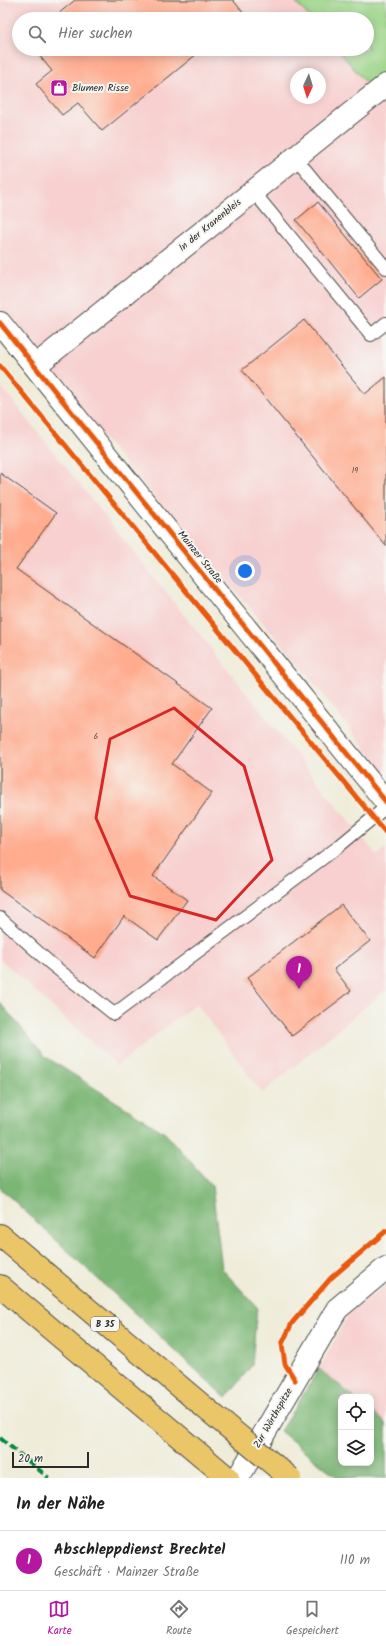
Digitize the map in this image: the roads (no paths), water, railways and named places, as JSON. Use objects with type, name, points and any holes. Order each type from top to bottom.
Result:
[{"type":"highway","name":"B 35","points":[[0,1235],[290,1478]]},
{"type":"highway","points":[[0,1286],[228,1478]]},
{"type":"street","name":"In der Kranenbleis","points":[[35,366],[386,85]]},
{"type":"street","name":"Mainzer Straße","points":[[0,323],[386,802]]},
{"type":"street","name":"Zur Wörthspitze","points":[[238,1478],[337,1309],[386,1268]]},
{"type":"lane","points":[[295,157],[386,268]]},
{"type":"lane","points":[[253,191],[371,335],[386,323]]},
{"type":"lane","points":[[0,918],[50,963],[114,1014],[338,847],[386,807]]},
{"type":"place","name":"Blumen Risse","points":[[59,88]]},
{"type":"place","name":"Abschleppdienst Brechtel","points":[[299,989]]}]
